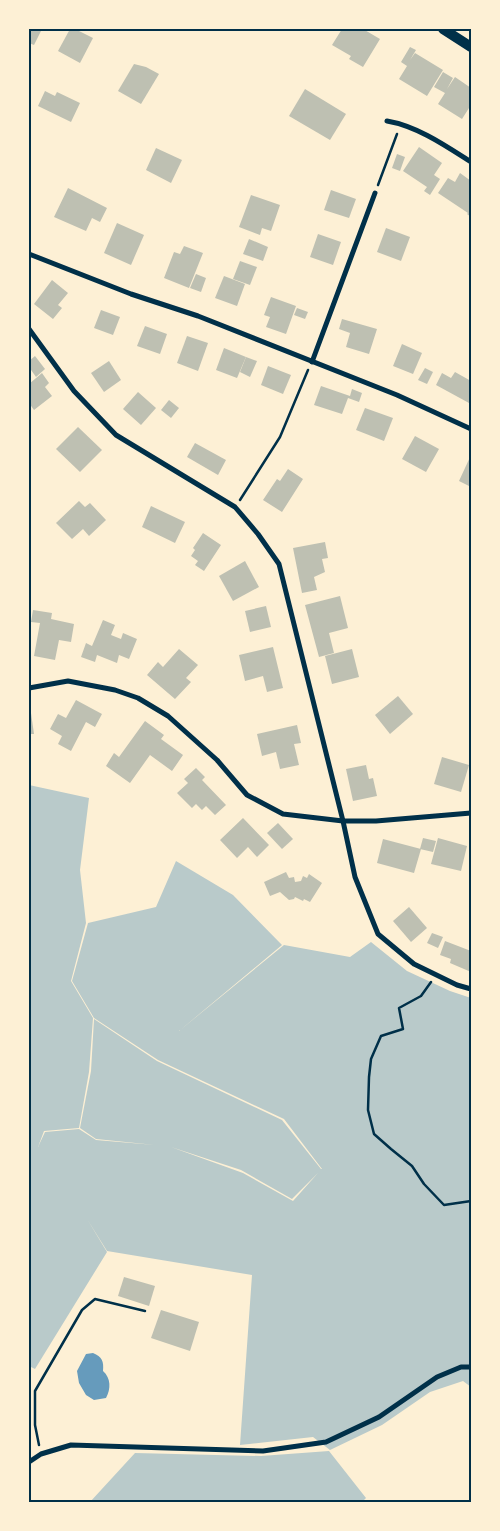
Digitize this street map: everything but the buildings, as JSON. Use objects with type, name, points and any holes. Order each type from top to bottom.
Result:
[{"type":"main road","points":[[442,29],[471,47]]},
{"type":"street","points":[[387,121],[401,124],[450,148],[471,162]]},
{"type":"street","points":[[312,362],[375,192]]},
{"type":"street","points":[[29,254],[131,294],[198,316],[397,395],[471,430]]},
{"type":"street","points":[[29,329],[74,391],[116,434],[235,507],[258,534],[279,564],[355,876],[378,934],[414,964],[457,985],[471,989]]},
{"type":"street","points":[[29,688],[68,681],[116,690],[138,698],[168,716],[217,760],[247,795],[284,814],[343,821],[376,821],[471,814]]},
{"type":"street","points":[[29,1462],[41,1454],[71,1446],[263,1451],[326,1442],[379,1418],[437,1377],[461,1367],[471,1367]]},
{"type":"path","points":[[375,192],[401,124]]},
{"type":"path","points":[[235,507],[280,437],[312,362]]},
{"type":"path","points":[[436,975],[421,996],[399,1008],[403,1029],[381,1036],[371,1059],[368,1110],[374,1134],[412,1166],[424,1184],[444,1205],[471,1201]]},
{"type":"path","points":[[41,1454],[35,1424],[35,1391],[82,1310],[95,1299],[145,1311]]},
{"type":"shaded area","points":[[29,785],[89,798],[80,870],[86,923],[71,981],[93,1018],[89,1072],[79,1128],[44,1131],[38,1147],[45,1132],[79,1129],[96,1140],[155,1145],[96,1139],[80,1128],[91,1071],[94,1019],[157,1061],[282,1120],[322,1169],[284,1119],[158,1060],[94,1018],[72,981],[88,923],[156,907],[176,861],[233,895],[282,945],[179,1031],[284,945],[350,957],[371,942],[407,971],[450,991],[471,998],[471,1387],[463,1381],[430,1392],[382,1425],[330,1450],[313,1437],[240,1445],[252,1275],[107,1251],[87,1219],[107,1252],[35,1369],[29,1366]],"holes":[[[171,1147],[241,1170],[292,1199],[318,1173],[293,1201],[243,1173]]]},
{"type":"shaded area","points":[[329,1451],[366,1498],[362,1502],[90,1502],[135,1453],[261,1456]]},
{"type":"water","points":[[93,1353],[102,1360],[103,1371],[108,1377],[109,1384],[106,1398],[94,1400],[86,1395],[79,1383],[77,1371],[86,1354]]}]
